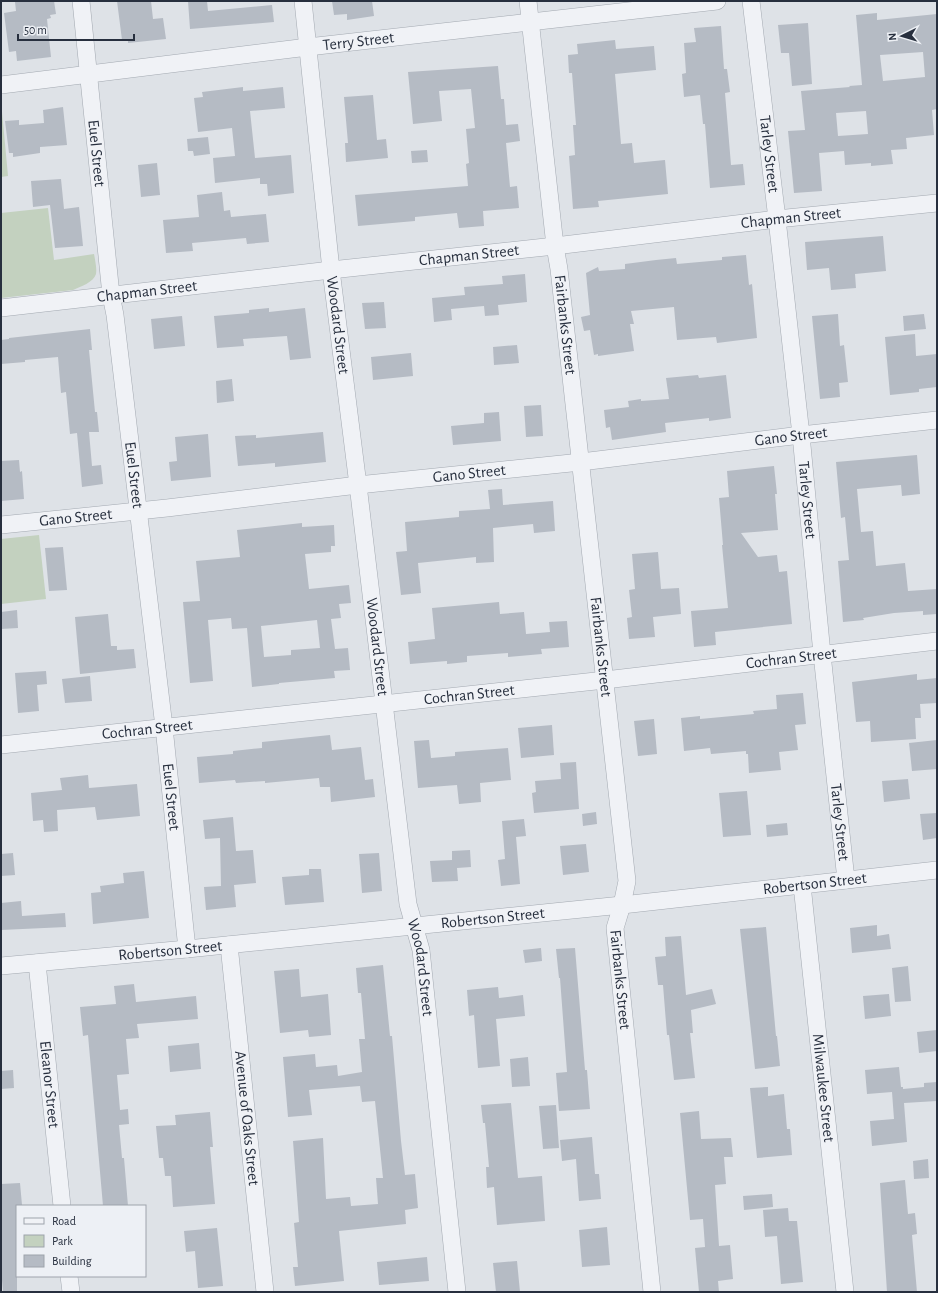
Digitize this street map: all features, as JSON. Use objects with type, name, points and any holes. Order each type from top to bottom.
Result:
[{"type":"street","name":"Euel Street","points":[[81,1],[111,295],[115,315],[164,727],[187,949]]},
{"type":"street","name":"Woodard Street","points":[[303,1],[331,270],[408,904],[421,950],[457,1292]]},
{"type":"street","name":"Fairbanks Street","points":[[528,1],[606,680],[627,881],[615,928],[652,1292]]},
{"type":"street","name":"Terry Street","points":[[1,84],[308,47],[717,1]]},
{"type":"street","name":"Tarley Street","points":[[751,1],[801,435],[846,880]]},
{"type":"street","name":"Chapman Street","points":[[1,308],[555,246],[777,219],[937,203]]},
{"type":"street","name":"Gano Street","points":[[1,525],[358,485],[581,462],[937,420]]},
{"type":"street","name":"Cochran Street","points":[[1,745],[606,680],[937,641]]},
{"type":"street","name":"Robertson Street","points":[[1,966],[229,945],[622,905],[937,870]]},
{"type":"street","name":"Milwaukee Street","points":[[802,884],[845,1292]]},
{"type":"street","name":"Avenue of Oaks Street","points":[[229,945],[265,1292]]},
{"type":"street","name":"Eleanor Street","points":[[37,963],[62,1205]]},
{"type":"street","points":[[69,1277],[71,1292]]},
{"type":"green space","points":[[1,101],[8,176],[1,177]]},
{"type":"green space","points":[[48,208],[54,260],[94,254],[96,269],[95,277],[86,284],[73,290],[1,298],[1,213]]},
{"type":"green space","points":[[39,535],[46,599],[1,604],[1,539]]},
{"type":"building","points":[[54,1],[56,14],[50,15],[51,18],[47,19],[51,57],[17,61],[16,51],[9,52],[4,13],[16,11],[15,2]]},
{"type":"building","points":[[117,1],[151,1],[153,19],[163,18],[166,39],[128,43],[128,39],[122,40]]},
{"type":"building","points":[[188,1],[207,1],[208,11],[272,5],[274,22],[190,29]]},
{"type":"building","points":[[332,1],[372,1],[374,16],[347,20],[347,14],[334,15]]},
{"type":"building","points":[[877,13],[877,20],[937,14],[937,109],[932,110],[934,135],[906,138],[907,149],[891,150],[893,164],[871,166],[871,163],[845,165],[844,151],[819,153],[822,191],[794,193],[788,131],[805,130],[801,91],[862,85],[856,15]],"holes":[[[923,52],[925,77],[883,81],[880,55]],[[866,111],[868,134],[838,136],[836,113]]]},
{"type":"building","points":[[808,23],[812,84],[792,86],[789,53],[781,53],[778,25]]},
{"type":"building","points":[[721,26],[724,69],[727,69],[730,92],[725,93],[731,165],[743,164],[745,185],[710,188],[705,124],[703,124],[700,95],[684,97],[682,74],[686,73],[684,43],[696,42],[694,28]]},
{"type":"building","points":[[615,40],[616,49],[654,46],[656,70],[615,74],[621,144],[632,143],[634,163],[665,160],[668,194],[598,201],[599,207],[573,209],[569,156],[575,155],[573,125],[576,125],[572,73],[569,73],[568,55],[578,54],[577,44]]},
{"type":"building","points":[[498,66],[501,99],[504,99],[506,125],[518,124],[520,141],[506,143],[510,187],[517,186],[519,208],[483,211],[484,226],[459,228],[457,213],[415,217],[415,221],[358,226],[355,195],[468,186],[466,164],[469,163],[466,129],[475,128],[471,89],[439,91],[442,121],[413,124],[408,72]]},
{"type":"building","points":[[243,87],[243,91],[283,87],[285,108],[250,111],[255,158],[291,155],[294,193],[268,196],[267,184],[260,184],[260,178],[215,183],[213,158],[235,156],[232,128],[198,132],[194,98],[203,97],[202,92]]},
{"type":"building","points":[[373,95],[377,140],[386,139],[388,158],[346,162],[345,143],[348,143],[344,97]]},
{"type":"building","points":[[63,107],[67,145],[40,147],[40,153],[13,157],[13,153],[9,153],[5,121],[19,120],[19,125],[44,123],[43,110]]},
{"type":"building","points":[[208,137],[210,154],[194,156],[193,151],[188,151],[187,139]]},
{"type":"building","points":[[427,150],[428,162],[412,163],[411,151]]},
{"type":"building","points":[[157,163],[160,195],[141,197],[138,165]]},
{"type":"building","points":[[61,179],[64,209],[79,207],[83,246],[55,248],[50,205],[33,207],[31,181]]},
{"type":"building","points":[[222,192],[224,211],[230,210],[231,217],[266,214],[269,242],[247,244],[246,238],[192,243],[193,251],[166,253],[163,220],[199,217],[197,195]]},
{"type":"building","points":[[883,236],[886,271],[855,274],[856,288],[831,290],[829,268],[807,270],[805,242]]},
{"type":"building","points":[[746,255],[749,285],[752,284],[757,338],[717,343],[716,337],[677,340],[674,307],[631,311],[634,324],[630,324],[634,351],[598,356],[598,354],[594,355],[590,330],[584,331],[581,317],[590,315],[586,273],[598,267],[599,271],[625,269],[625,264],[656,260],[676,258],[677,264],[722,260],[722,257]]},
{"type":"building","points":[[525,274],[527,302],[498,305],[499,315],[485,316],[484,306],[451,309],[452,320],[434,322],[432,298],[465,295],[464,287],[503,284],[502,276]]},
{"type":"building","points":[[384,302],[386,328],[365,329],[362,303]]},
{"type":"building","points":[[269,308],[269,312],[305,308],[311,358],[290,360],[287,336],[243,339],[244,346],[217,348],[214,316],[249,313],[249,310]]},
{"type":"building","points":[[838,314],[840,346],[844,345],[848,382],[839,383],[840,397],[820,399],[812,316]]},
{"type":"building","points":[[924,314],[926,329],[904,331],[903,316]]},
{"type":"building","points":[[182,316],[185,346],[154,349],[151,319]]},
{"type":"building","points":[[90,329],[92,350],[89,350],[95,412],[97,412],[99,432],[89,432],[92,466],[101,465],[103,484],[82,487],[77,433],[70,434],[66,392],[61,393],[58,357],[1,364],[1,340]]},
{"type":"building","points":[[915,334],[916,356],[937,354],[937,387],[919,389],[919,392],[890,395],[885,337]]},
{"type":"building","points":[[517,345],[519,363],[494,365],[493,347]]},
{"type":"building","points":[[411,353],[413,376],[373,380],[371,357]]},
{"type":"building","points":[[698,375],[699,378],[726,375],[731,418],[709,421],[709,418],[665,423],[666,432],[612,440],[610,427],[606,428],[604,410],[629,407],[628,401],[641,399],[641,401],[669,399],[666,378]]},
{"type":"building","points":[[232,379],[234,401],[217,403],[216,381]]},
{"type":"building","points":[[541,405],[543,436],[526,437],[524,406]]},
{"type":"building","points":[[499,412],[501,441],[453,445],[451,426],[484,423],[484,413]]},
{"type":"building","points":[[323,432],[326,462],[275,467],[275,463],[238,466],[235,436],[256,435],[256,438]]},
{"type":"building","points":[[208,434],[211,477],[171,481],[169,462],[177,461],[175,437]]},
{"type":"building","points":[[917,455],[920,494],[902,496],[901,485],[857,489],[861,532],[873,531],[876,566],[905,563],[908,591],[937,589],[937,614],[923,615],[923,611],[894,613],[863,618],[864,620],[843,622],[838,561],[849,560],[845,517],[841,518],[836,462]]},
{"type":"building","points":[[19,460],[20,472],[22,471],[24,499],[1,501],[1,461]]},
{"type":"building","points":[[774,466],[777,494],[775,494],[778,530],[741,533],[758,557],[777,555],[779,572],[787,571],[792,624],[715,632],[716,645],[694,647],[691,611],[728,608],[719,498],[729,497],[727,471]]},
{"type":"building","points":[[502,489],[503,505],[553,501],[555,531],[534,533],[533,524],[493,528],[494,562],[476,563],[476,557],[418,563],[421,593],[401,595],[396,552],[407,551],[405,522],[459,517],[459,511],[490,509],[488,490]]},
{"type":"building","points":[[302,523],[302,527],[334,525],[335,546],[331,546],[331,552],[305,554],[309,589],[349,585],[351,603],[339,604],[341,618],[331,619],[335,649],[348,648],[350,670],[334,671],[335,678],[252,687],[247,628],[232,629],[231,618],[208,620],[213,681],[190,683],[183,602],[200,601],[196,561],[240,557],[237,530]],"holes":[[[317,620],[320,648],[291,650],[291,655],[264,657],[261,626]]]},
{"type":"building","points":[[63,547],[67,590],[49,591],[45,548]]},
{"type":"building","points":[[658,552],[661,589],[679,588],[681,614],[653,617],[655,637],[629,639],[627,618],[632,617],[629,590],[635,589],[632,554]]},
{"type":"building","points":[[499,602],[500,614],[524,612],[526,634],[550,632],[549,622],[567,621],[569,647],[541,649],[542,654],[508,657],[508,653],[467,656],[467,662],[447,664],[447,661],[410,664],[408,642],[435,639],[432,608]]},
{"type":"building","points":[[17,610],[18,628],[1,629],[1,612]]},
{"type":"building","points":[[108,614],[111,646],[117,646],[117,650],[134,649],[136,668],[80,674],[75,617]]},
{"type":"building","points":[[46,671],[47,684],[37,685],[39,711],[18,713],[15,673]]},
{"type":"building","points":[[917,674],[917,680],[937,678],[937,703],[920,704],[921,718],[915,718],[916,739],[871,742],[870,721],[856,722],[852,682]]},
{"type":"building","points":[[90,676],[92,701],[65,703],[62,679]]},
{"type":"building","points":[[803,693],[806,724],[795,725],[798,750],[779,752],[781,770],[749,773],[748,754],[746,754],[746,751],[711,754],[710,748],[684,751],[681,718],[700,716],[700,719],[754,714],[753,711],[777,709],[776,695]]},
{"type":"building","points":[[654,719],[657,754],[638,756],[634,721]]},
{"type":"building","points":[[552,725],[554,755],[521,758],[518,728]]},
{"type":"building","points":[[330,735],[332,750],[361,747],[365,780],[373,779],[375,797],[331,802],[330,787],[320,787],[319,778],[265,783],[265,781],[236,783],[235,780],[199,783],[197,757],[233,754],[233,751],[262,748],[262,742]]},
{"type":"building","points":[[429,740],[431,758],[455,756],[455,752],[508,748],[511,780],[480,783],[481,802],[459,804],[457,785],[418,788],[414,741]]},
{"type":"building","points":[[937,740],[937,769],[912,771],[909,743]]},
{"type":"building","points":[[576,762],[579,809],[534,813],[532,793],[536,792],[535,781],[561,779],[560,763]]},
{"type":"building","points":[[88,775],[89,788],[137,784],[140,816],[97,820],[95,807],[57,810],[58,831],[44,832],[43,820],[33,821],[31,793],[62,790],[60,778]]},
{"type":"building","points":[[908,779],[910,799],[884,802],[882,781]]},
{"type":"building","points":[[747,791],[751,835],[723,837],[719,793]]},
{"type":"building","points":[[596,812],[597,824],[583,826],[582,814]]},
{"type":"building","points":[[937,813],[937,838],[923,840],[920,814]]},
{"type":"building","points":[[233,817],[236,851],[253,850],[256,883],[234,885],[236,907],[206,910],[204,887],[221,886],[220,838],[205,839],[203,820]]},
{"type":"building","points":[[524,819],[526,836],[516,837],[520,884],[501,886],[498,860],[505,859],[502,821]]},
{"type":"building","points":[[787,823],[788,835],[767,837],[766,825]]},
{"type":"building","points":[[586,844],[589,872],[563,875],[560,846]]},
{"type":"building","points":[[470,850],[471,867],[457,868],[458,881],[432,882],[430,861],[452,860],[452,851]]},
{"type":"building","points":[[13,853],[15,875],[1,876],[1,854]]},
{"type":"building","points":[[379,853],[382,891],[362,893],[359,854]]},
{"type":"building","points":[[309,869],[321,869],[324,902],[285,905],[282,877],[309,875]]},
{"type":"building","points":[[144,871],[149,918],[93,924],[91,893],[101,892],[100,886],[124,883],[123,873]]},
{"type":"building","points":[[21,901],[22,916],[65,913],[66,927],[1,930],[1,903]]},
{"type":"building","points":[[877,925],[877,936],[889,934],[891,949],[852,953],[850,928]]},
{"type":"building","points":[[766,927],[780,1066],[755,1069],[740,929]]},
{"type":"building","points":[[681,936],[686,995],[712,989],[716,1004],[691,1010],[693,1033],[690,1033],[695,1078],[674,1080],[669,1035],[667,1035],[663,985],[658,985],[655,957],[666,956],[665,937]]},
{"type":"building","points":[[541,948],[542,961],[525,963],[523,950]]},
{"type":"building","points":[[575,948],[585,1070],[587,1070],[590,1109],[559,1111],[556,1073],[567,1072],[560,978],[556,949]]},
{"type":"building","points":[[383,965],[390,1036],[392,1036],[405,1175],[415,1174],[418,1208],[405,1210],[406,1224],[339,1231],[344,1281],[295,1286],[293,1267],[298,1267],[294,1223],[299,1222],[293,1141],[323,1138],[326,1199],[350,1197],[351,1206],[378,1204],[376,1178],[383,1178],[375,1101],[362,1102],[360,1086],[309,1090],[312,1115],[288,1117],[283,1057],[315,1054],[316,1067],[337,1065],[338,1076],[362,1072],[359,1039],[365,1039],[361,993],[358,993],[356,968]]},
{"type":"building","points":[[908,966],[911,1001],[895,1002],[892,968]]},
{"type":"building","points":[[299,969],[301,997],[328,994],[331,1035],[309,1037],[308,1030],[280,1033],[274,971]]},
{"type":"building","points":[[134,984],[136,1002],[196,996],[198,1019],[137,1024],[139,1038],[126,1039],[129,1074],[117,1075],[120,1110],[128,1109],[129,1124],[119,1125],[122,1158],[124,1158],[128,1205],[103,1205],[88,1035],[83,1036],[80,1007],[116,1004],[114,986]]},
{"type":"building","points":[[498,987],[499,998],[523,995],[525,1016],[496,1019],[500,1066],[478,1068],[474,1015],[469,1016],[467,990]]},
{"type":"building","points":[[889,994],[891,1016],[865,1019],[863,996]]},
{"type":"building","points":[[937,1030],[937,1051],[919,1053],[917,1032]]},
{"type":"building","points":[[199,1043],[201,1069],[170,1072],[168,1046]]},
{"type":"building","points":[[528,1057],[530,1086],[512,1087],[510,1059]]},
{"type":"building","points":[[899,1067],[901,1087],[903,1087],[903,1089],[924,1087],[924,1083],[937,1082],[937,1101],[904,1103],[907,1142],[872,1146],[870,1121],[894,1119],[892,1092],[867,1094],[865,1070]]},
{"type":"building","points":[[13,1070],[14,1088],[1,1089],[1,1071]]},
{"type":"building","points":[[768,1087],[768,1096],[784,1094],[787,1129],[790,1129],[792,1155],[757,1158],[750,1088]]},
{"type":"building","points":[[511,1103],[518,1178],[542,1176],[545,1221],[497,1225],[494,1187],[487,1188],[486,1167],[489,1167],[485,1123],[483,1123],[481,1105]]},
{"type":"building","points":[[556,1105],[559,1148],[543,1149],[539,1106]]},
{"type":"building","points":[[699,1111],[701,1139],[731,1138],[733,1157],[724,1157],[726,1184],[715,1185],[719,1246],[730,1245],[733,1279],[718,1281],[719,1292],[699,1292],[695,1248],[705,1247],[703,1219],[690,1220],[680,1113]]},
{"type":"building","points":[[210,1112],[213,1147],[210,1147],[215,1204],[173,1207],[171,1176],[165,1176],[163,1158],[159,1158],[156,1126],[176,1125],[175,1115]]},
{"type":"building","points":[[592,1137],[595,1174],[599,1174],[601,1199],[579,1201],[576,1159],[562,1161],[560,1140]]},
{"type":"building","points":[[928,1159],[929,1178],[914,1179],[913,1161]]},
{"type":"building","points":[[905,1180],[908,1214],[915,1213],[917,1234],[912,1235],[917,1292],[887,1292],[880,1183]]},
{"type":"building","points":[[20,1183],[22,1205],[16,1205],[17,1292],[3,1292],[1,1269],[1,1184]]},
{"type":"building","points":[[772,1194],[773,1207],[744,1210],[743,1196]]},
{"type":"building","points":[[788,1208],[789,1221],[797,1221],[803,1282],[781,1284],[777,1236],[765,1237],[763,1210]]},
{"type":"building","points":[[607,1227],[610,1265],[582,1267],[579,1230]]},
{"type":"building","points":[[217,1228],[223,1286],[198,1288],[195,1251],[186,1252],[184,1231]]},
{"type":"building","points":[[427,1257],[429,1281],[379,1285],[377,1262]]},
{"type":"building","points":[[517,1261],[520,1292],[496,1292],[493,1263]]}]
